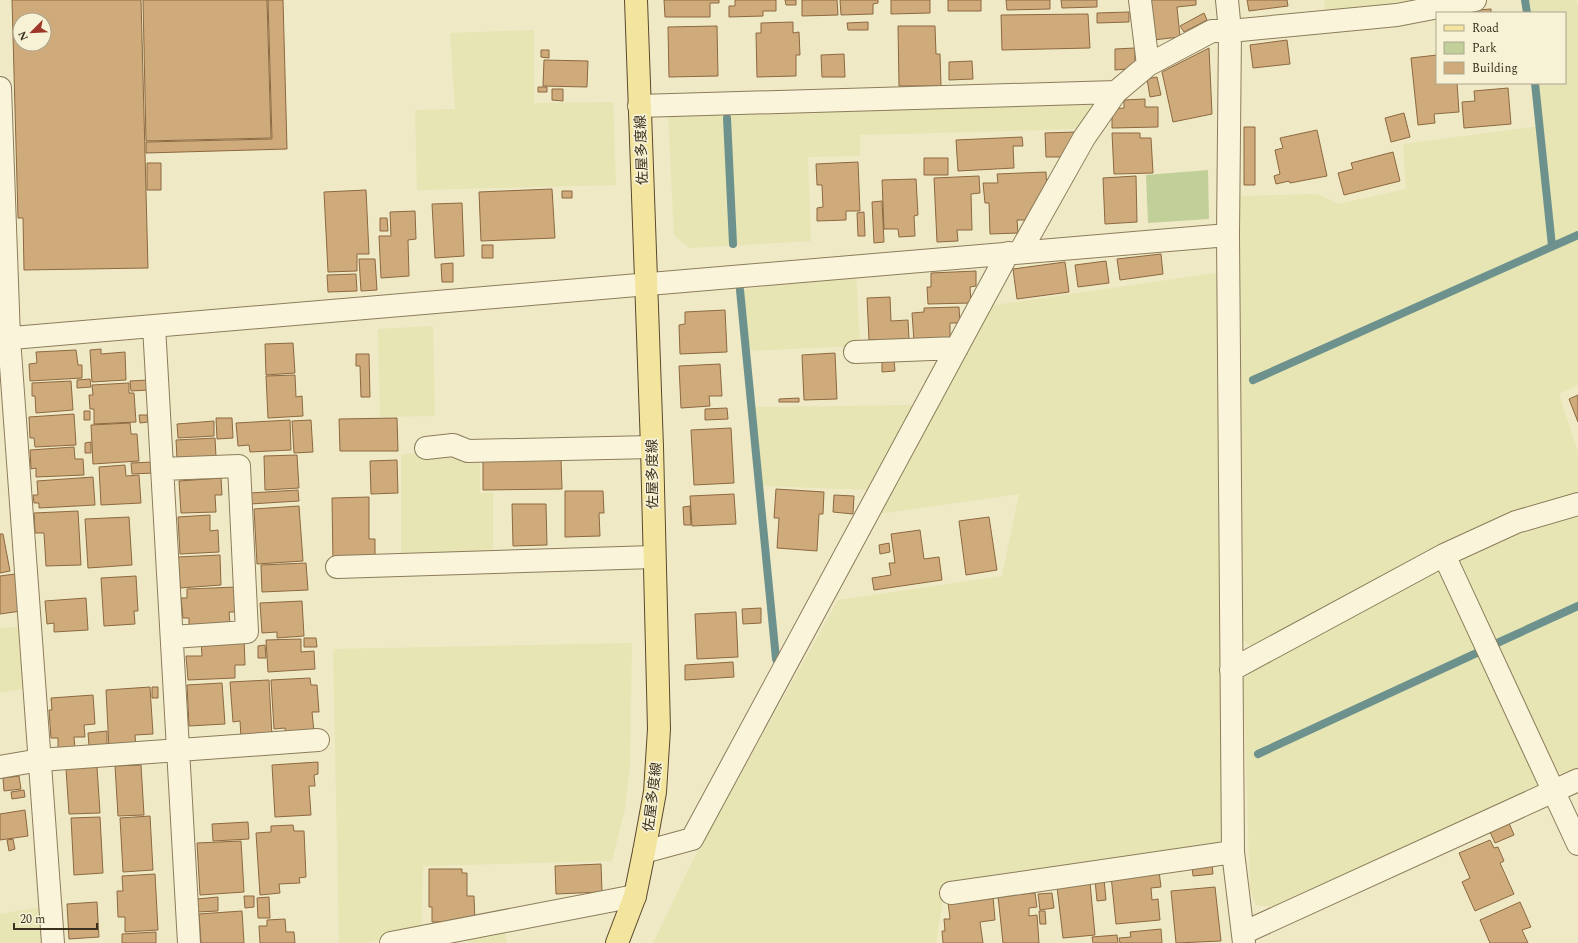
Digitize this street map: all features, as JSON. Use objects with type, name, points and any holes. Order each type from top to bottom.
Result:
[{"type":"main road","name":"佐屋多度線","points":[[617,943],[635,896],[644,852],[655,792],[659,729],[652,447],[636,0]]},
{"type":"street","points":[[1140,0],[1148,65]]},
{"type":"street","points":[[1227,0],[1230,32],[1228,235],[1233,852],[1243,938],[1578,780]]},
{"type":"street","points":[[644,852],[692,839],[957,348],[1084,138],[1116,92],[1148,65],[1212,31],[1230,32],[1396,15],[1475,0]]},
{"type":"street","points":[[0,88],[4,338],[40,760],[53,943]]},
{"type":"street","points":[[639,106],[1116,92]]},
{"type":"street","points":[[4,338],[1228,235]]},
{"type":"street","points":[[154,326],[189,943]]},
{"type":"street","points":[[855,352],[957,348]]},
{"type":"street","points":[[426,448],[453,445],[468,451],[652,447]]},
{"type":"street","points":[[162,469],[239,466],[247,632],[172,637]]},
{"type":"street","points":[[1231,670],[1444,555],[1516,522],[1578,504]]},
{"type":"street","points":[[1444,555],[1578,844]]},
{"type":"street","points":[[337,567],[654,557]]},
{"type":"street","points":[[0,767],[40,760],[318,740]]},
{"type":"street","points":[[951,893],[1233,852]]},
{"type":"street","points":[[391,943],[635,896]]},
{"type":"green space","points":[[1324,0],[1426,0],[1326,14]]},
{"type":"green space","points":[[1525,0],[1576,0],[1578,7],[1578,385],[1559,394],[1578,452],[1578,496],[1253,647],[1242,640],[1240,196],[1317,194],[1338,204],[1406,189],[1403,144],[1540,126],[1535,84],[1566,84],[1566,12],[1527,12]]},
{"type":"green space","points":[[534,30],[534,103],[613,102],[616,185],[417,190],[415,110],[455,109],[450,33]]},
{"type":"green space","points":[[1097,102],[1081,129],[860,135],[860,156],[808,157],[811,241],[689,248],[674,235],[668,114]]},
{"type":"green space","points":[[1208,170],[1209,219],[1148,223],[1146,175]]},
{"type":"green space","points":[[1221,272],[1221,844],[945,886],[936,943],[653,943],[697,852],[838,600],[1002,576],[1019,494],[878,514],[988,306]]},
{"type":"green space","points":[[856,274],[860,346],[747,351],[740,290]]},
{"type":"green space","points":[[433,326],[435,416],[380,417],[378,329]]},
{"type":"green space","points":[[916,405],[870,490],[759,486],[752,407]]},
{"type":"green space","points":[[451,452],[480,457],[480,493],[493,493],[493,557],[401,560],[401,454]]},
{"type":"green space","points":[[1578,511],[1578,771],[1567,776],[1552,769],[1459,567],[1462,556],[1531,525]]},
{"type":"green space","points":[[1433,567],[1446,573],[1540,779],[1535,789],[1275,907],[1256,905],[1250,889],[1243,674]]},
{"type":"green space","points":[[18,627],[23,689],[0,693],[0,628]]},
{"type":"green space","points":[[632,643],[630,765],[625,809],[612,861],[423,866],[421,932],[363,943],[339,943],[333,649]]},
{"type":"green space","points":[[41,907],[42,943],[0,943],[0,914]]},
{"type":"green space","points":[[504,929],[507,943],[468,943],[467,935]]},
{"type":"building","points":[[12,0],[141,0],[148,268],[24,270],[23,218],[18,218],[13,52],[52,52],[52,12],[12,12]]},
{"type":"building","points":[[143,0],[267,0],[271,138],[146,141]]},
{"type":"building","points":[[268,0],[283,0],[287,149],[146,153],[146,142],[272,139]]},
{"type":"building","points":[[664,0],[719,0],[719,3],[710,3],[710,17],[665,17]]},
{"type":"building","points":[[735,0],[776,0],[776,11],[763,11],[763,16],[729,17],[729,6],[735,6]]},
{"type":"building","points":[[785,0],[796,0],[796,5],[786,5]]},
{"type":"building","points":[[802,0],[837,0],[838,15],[802,16]]},
{"type":"building","points":[[840,0],[878,0],[878,3],[873,4],[873,14],[841,15]]},
{"type":"building","points":[[891,0],[930,0],[930,13],[891,14]]},
{"type":"building","points":[[948,0],[981,0],[981,11],[948,11]]},
{"type":"building","points":[[1006,0],[1050,0],[1050,9],[1007,10]]},
{"type":"building","points":[[1061,0],[1097,0],[1097,7],[1062,8]]},
{"type":"building","points":[[1149,0],[1196,0],[1196,5],[1177,7],[1180,37],[1153,40]]},
{"type":"building","points":[[1247,0],[1287,0],[1288,6],[1249,11]]},
{"type":"building","points":[[1491,9],[1491,12],[1452,12]]},
{"type":"building","points":[[1129,12],[1129,22],[1097,23],[1097,13]]},
{"type":"building","points":[[1204,13],[1207,20],[1184,32],[1180,26]]},
{"type":"building","points":[[1088,14],[1090,48],[1002,50],[1001,15]]},
{"type":"building","points":[[793,22],[793,33],[799,32],[800,55],[796,55],[796,76],[757,77],[756,33],[761,33],[761,23]]},
{"type":"building","points":[[868,22],[868,30],[848,30],[847,23]]},
{"type":"building","points":[[717,26],[718,76],[669,77],[668,27]]},
{"type":"building","points":[[898,26],[935,26],[936,54],[940,54],[941,86],[899,86]]},
{"type":"building","points":[[1287,40],[1290,64],[1253,68],[1250,45]]},
{"type":"building","points":[[1135,48],[1135,62],[1127,69],[1115,70],[1115,49]]},
{"type":"building","points":[[1209,48],[1212,114],[1173,122],[1162,72]]},
{"type":"building","points":[[541,50],[549,50],[549,58],[541,57]]},
{"type":"building","points":[[844,54],[845,77],[822,77],[821,55]]},
{"type":"building","points":[[1436,55],[1436,84],[1457,84],[1459,112],[1434,114],[1435,123],[1418,125],[1411,58]]},
{"type":"building","points":[[544,60],[588,61],[587,87],[543,86]]},
{"type":"building","points":[[972,61],[973,79],[949,80],[949,62]]},
{"type":"building","points":[[1157,77],[1161,95],[1150,97],[1147,79]]},
{"type":"building","points":[[538,87],[547,87],[547,92],[538,92]]},
{"type":"building","points":[[1508,88],[1511,124],[1464,128],[1462,102],[1475,101],[1474,91]]},
{"type":"building","points":[[552,89],[563,89],[563,101],[552,100]]},
{"type":"building","points":[[1145,99],[1145,107],[1158,107],[1158,127],[1112,128],[1112,109],[1124,108],[1124,100]]},
{"type":"building","points":[[1404,113],[1410,137],[1391,142],[1385,118]]},
{"type":"building","points":[[1244,127],[1255,127],[1255,185],[1244,185]]},
{"type":"building","points":[[1317,130],[1327,176],[1276,184],[1274,176],[1280,174],[1275,150],[1283,148],[1280,138]]},
{"type":"building","points":[[1076,132],[1064,157],[1046,157],[1045,133]]},
{"type":"building","points":[[1112,133],[1140,133],[1140,138],[1151,138],[1153,173],[1114,174]]},
{"type":"building","points":[[1022,137],[1023,146],[1013,146],[1014,168],[958,171],[956,140]]},
{"type":"building","points":[[1393,152],[1400,181],[1344,195],[1338,173],[1353,169],[1351,163]]},
{"type":"building","points":[[924,158],[948,158],[948,175],[924,175]]},
{"type":"building","points":[[858,162],[860,211],[846,211],[846,220],[817,221],[817,208],[823,207],[822,185],[817,185],[816,164]]},
{"type":"building","points":[[147,163],[161,163],[161,190],[147,190]]},
{"type":"building","points":[[1046,172],[1047,191],[1028,220],[1017,220],[1018,233],[990,234],[989,203],[985,203],[983,183],[998,183],[997,174]]},
{"type":"building","points":[[979,176],[980,193],[971,194],[972,230],[957,230],[958,241],[937,242],[934,178]]},
{"type":"building","points":[[1136,176],[1137,222],[1105,224],[1103,178]]},
{"type":"building","points":[[916,179],[918,215],[914,216],[915,236],[899,237],[898,229],[884,229],[882,180]]},
{"type":"building","points":[[552,189],[555,238],[481,241],[479,192]]},
{"type":"building","points":[[366,190],[369,254],[357,254],[357,271],[328,272],[324,192]]},
{"type":"building","points":[[562,191],[572,191],[572,198],[562,198]]},
{"type":"building","points":[[882,201],[884,242],[874,243],[872,202]]},
{"type":"building","points":[[462,203],[464,256],[435,258],[432,204]]},
{"type":"building","points":[[415,211],[416,239],[408,240],[409,276],[381,278],[379,236],[391,236],[390,212]]},
{"type":"building","points":[[864,212],[865,236],[858,236],[857,213]]},
{"type":"building","points":[[380,218],[387,218],[388,231],[380,231]]},
{"type":"building","points":[[482,245],[493,245],[493,258],[482,258]]},
{"type":"building","points":[[1161,254],[1163,274],[1120,280],[1117,259]]},
{"type":"building","points":[[359,259],[375,259],[377,290],[361,291]]},
{"type":"building","points":[[1106,261],[1109,283],[1078,287],[1075,265]]},
{"type":"building","points":[[1065,262],[1069,292],[1017,299],[1013,269]]},
{"type":"building","points":[[453,263],[453,282],[442,282],[441,264]]},
{"type":"building","points":[[976,271],[976,286],[970,287],[971,303],[928,304],[927,287],[931,287],[931,273]]},
{"type":"building","points":[[356,274],[357,291],[328,292],[327,275]]},
{"type":"building","points":[[890,297],[891,321],[908,320],[909,339],[869,340],[867,298]]},
{"type":"building","points":[[959,307],[960,323],[950,323],[950,340],[914,341],[912,313],[924,312],[924,308]]},
{"type":"building","points":[[725,310],[727,352],[680,354],[679,325],[685,324],[685,312]]},
{"type":"building","points":[[293,343],[295,373],[266,375],[265,344]]},
{"type":"building","points":[[101,349],[101,354],[125,352],[126,380],[92,382],[90,350]]},
{"type":"building","points":[[76,350],[78,365],[82,365],[82,378],[30,381],[29,364],[37,363],[36,352]]},
{"type":"building","points":[[835,353],[837,399],[804,400],[802,355]]},
{"type":"building","points":[[356,354],[369,354],[370,397],[361,397],[360,366],[356,366]]},
{"type":"building","points":[[882,360],[894,360],[895,371],[882,372]]},
{"type":"building","points":[[720,364],[722,396],[709,396],[710,406],[681,408],[679,366]]},
{"type":"building","points":[[295,375],[296,397],[302,396],[303,416],[268,418],[266,376]]},
{"type":"building","points":[[90,379],[91,387],[77,388],[77,380]]},
{"type":"building","points":[[149,380],[149,390],[131,391],[130,381]]},
{"type":"building","points":[[71,381],[73,410],[36,413],[35,396],[32,396],[32,383]]},
{"type":"building","points":[[129,383],[129,393],[134,393],[136,422],[94,424],[94,409],[90,409],[89,395],[93,395],[92,385]]},
{"type":"building","points":[[1578,395],[1578,422],[1569,399]]},
{"type":"building","points":[[799,398],[799,402],[779,402],[779,399]]},
{"type":"building","points":[[727,408],[728,419],[705,420],[705,409]]},
{"type":"building","points":[[84,411],[90,411],[90,420],[84,420]]},
{"type":"building","points":[[74,414],[76,445],[35,447],[34,438],[30,438],[29,417]]},
{"type":"building","points":[[139,415],[147,415],[148,422],[140,423]]},
{"type":"building","points":[[216,418],[232,418],[233,438],[217,439]]},
{"type":"building","points":[[397,418],[398,451],[340,451],[339,419]]},
{"type":"building","points":[[290,420],[291,450],[250,452],[249,445],[238,446],[236,423]]},
{"type":"building","points":[[311,420],[313,452],[294,453],[292,421]]},
{"type":"building","points":[[214,421],[214,436],[178,438],[177,424]]},
{"type":"building","points":[[130,423],[131,434],[137,434],[139,461],[93,464],[91,425]]},
{"type":"building","points":[[731,428],[734,483],[694,485],[691,430]]},
{"type":"building","points":[[215,438],[216,457],[177,459],[176,440]]},
{"type":"building","points":[[91,442],[91,453],[85,453],[85,443]]},
{"type":"building","points":[[74,447],[75,459],[83,459],[84,475],[36,477],[36,468],[31,469],[30,450]]},
{"type":"building","points":[[297,455],[299,488],[265,490],[264,456]]},
{"type":"building","points":[[561,459],[562,489],[483,490],[483,460]]},
{"type":"building","points":[[397,460],[398,493],[371,494],[370,461]]},
{"type":"building","points":[[153,462],[153,473],[132,474],[131,463]]},
{"type":"building","points":[[125,465],[126,476],[139,475],[141,503],[101,505],[99,467]]},
{"type":"building","points":[[93,477],[95,505],[39,508],[39,503],[34,503],[33,495],[38,495],[37,481]]},
{"type":"building","points":[[221,478],[222,495],[215,495],[216,512],[181,513],[179,481]]},
{"type":"building","points":[[776,489],[824,492],[823,514],[819,514],[817,551],[777,548],[779,518],[774,518]]},
{"type":"building","points":[[298,490],[299,501],[250,504],[250,493]]},
{"type":"building","points":[[565,491],[603,491],[604,513],[599,513],[600,536],[565,537]]},
{"type":"building","points":[[734,494],[736,524],[692,526],[690,496]]},
{"type":"building","points":[[834,495],[854,496],[853,514],[833,512]]},
{"type":"building","points":[[369,497],[369,539],[375,539],[375,561],[333,561],[332,498]]},
{"type":"building","points":[[512,504],[546,504],[547,545],[513,546]]},
{"type":"building","points":[[299,506],[303,561],[257,564],[254,509]]},
{"type":"building","points":[[690,506],[691,525],[684,525],[683,507]]},
{"type":"building","points":[[78,511],[81,565],[46,566],[44,533],[35,533],[34,513]]},
{"type":"building","points":[[210,515],[210,531],[218,530],[219,552],[180,554],[178,517]]},
{"type":"building","points":[[129,517],[132,565],[88,568],[85,519]]},
{"type":"building","points":[[989,517],[997,570],[966,575],[959,521]]},
{"type":"building","points":[[920,530],[924,559],[939,557],[942,580],[874,590],[872,578],[891,575],[889,563],[895,563],[891,534]]},
{"type":"building","points":[[0,534],[3,534],[10,571],[0,573]]},
{"type":"building","points":[[889,543],[890,552],[880,554],[879,545]]},
{"type":"building","points":[[220,555],[221,585],[180,588],[178,557]]},
{"type":"building","points":[[306,563],[308,590],[262,592],[261,565]]},
{"type":"building","points":[[15,574],[21,611],[0,614],[0,576]]},
{"type":"building","points":[[136,576],[138,611],[134,611],[135,624],[104,626],[101,578]]},
{"type":"building","points":[[237,587],[238,612],[229,612],[230,624],[189,627],[189,618],[183,618],[181,598],[187,598],[187,589]]},
{"type":"building","points":[[86,598],[88,630],[54,632],[54,623],[47,624],[45,601]]},
{"type":"building","points":[[302,601],[304,636],[277,638],[277,632],[262,633],[260,603]]},
{"type":"building","points":[[761,608],[761,623],[743,624],[742,609]]},
{"type":"building","points":[[736,612],[738,657],[697,659],[695,614]]},
{"type":"building","points":[[244,638],[245,665],[235,665],[235,678],[188,680],[186,656],[202,656],[201,640]]},
{"type":"building","points":[[304,638],[316,638],[317,647],[304,647]]},
{"type":"building","points":[[301,639],[301,652],[314,651],[315,669],[268,672],[266,640]]},
{"type":"building","points":[[265,645],[266,658],[258,658],[258,646]]},
{"type":"building","points":[[733,662],[734,677],[685,680],[685,665]]},
{"type":"building","points":[[310,678],[311,685],[317,685],[319,712],[312,712],[314,732],[286,738],[285,728],[274,729],[271,680]]},
{"type":"building","points":[[269,680],[272,736],[241,738],[240,721],[233,722],[230,682]]},
{"type":"building","points":[[222,683],[225,724],[189,726],[187,685]]},
{"type":"building","points":[[150,687],[153,734],[135,735],[136,747],[109,749],[106,690]]},
{"type":"building","points":[[152,687],[158,687],[158,698],[152,698]]},
{"type":"building","points":[[93,695],[95,724],[84,725],[85,737],[74,737],[75,748],[58,749],[58,738],[51,738],[49,710],[52,710],[51,698]]},
{"type":"building","points":[[107,731],[107,745],[89,746],[88,733]]},
{"type":"building","points":[[318,762],[318,774],[314,775],[315,786],[309,786],[311,815],[275,817],[272,765]]},
{"type":"building","points":[[141,765],[144,815],[118,816],[115,766]]},
{"type":"building","points":[[97,767],[100,813],[69,814],[66,769]]},
{"type":"building","points":[[19,776],[21,789],[4,791],[3,778]]},
{"type":"building","points":[[24,790],[25,797],[12,799],[11,792]]},
{"type":"building","points":[[25,810],[28,836],[0,840],[0,814]]},
{"type":"building","points":[[150,816],[153,870],[123,872],[120,818]]},
{"type":"building","points":[[100,817],[103,873],[74,875],[71,818]]},
{"type":"building","points":[[248,822],[249,839],[213,841],[212,824]]},
{"type":"building","points":[[1509,823],[1514,835],[1495,843],[1490,832]]},
{"type":"building","points":[[293,825],[294,831],[304,831],[306,877],[299,878],[300,883],[279,884],[280,893],[260,895],[256,833],[271,832],[271,826]]},
{"type":"building","points":[[13,839],[15,849],[9,851],[7,840]]},
{"type":"building","points":[[1490,840],[1494,848],[1498,847],[1504,861],[1500,863],[1514,894],[1475,911],[1462,882],[1470,878],[1459,853]]},
{"type":"building","points":[[241,841],[244,892],[200,895],[197,843]]},
{"type":"building","points":[[601,864],[602,892],[556,894],[555,866]]},
{"type":"building","points":[[1212,864],[1213,874],[1193,876],[1192,866]]},
{"type":"building","points":[[429,869],[462,869],[462,873],[467,873],[467,896],[474,896],[475,921],[432,922],[432,907],[429,907]]},
{"type":"building","points":[[1159,871],[1161,887],[1151,888],[1152,900],[1158,899],[1160,920],[1116,924],[1111,876]]},
{"type":"building","points":[[155,874],[158,930],[125,932],[125,917],[118,917],[117,891],[123,891],[122,876]]},
{"type":"building","points":[[1104,879],[1106,900],[1097,901],[1095,880]]},
{"type":"building","points":[[1090,883],[1095,935],[1063,938],[1057,887]]},
{"type":"building","points":[[1215,887],[1221,941],[1176,943],[1171,891]]},
{"type":"building","points":[[1035,893],[1037,907],[1029,908],[1029,916],[1037,915],[1039,943],[1003,943],[998,896]]},
{"type":"building","points":[[1052,893],[1054,908],[1040,910],[1038,894]]},
{"type":"building","points":[[244,896],[254,896],[254,907],[245,908]]},
{"type":"building","points":[[218,897],[218,911],[197,912],[197,899]]},
{"type":"building","points":[[269,897],[270,918],[258,918],[257,898]]},
{"type":"building","points":[[993,897],[995,920],[980,922],[983,943],[943,943],[942,931],[945,931],[944,919],[950,919],[948,902]]},
{"type":"building","points":[[97,902],[99,937],[69,939],[67,904]]},
{"type":"building","points":[[1520,902],[1531,927],[1522,930],[1528,943],[1490,943],[1480,920]]},
{"type":"building","points":[[242,911],[244,943],[201,943],[199,914]]},
{"type":"building","points":[[1039,911],[1045,911],[1046,924],[1040,924]]},
{"type":"building","points":[[285,919],[286,932],[294,932],[295,943],[260,943],[259,926],[267,926],[267,920]]},
{"type":"building","points":[[1161,929],[1162,943],[1120,943],[1119,938],[1131,937],[1130,932]]},
{"type":"building","points":[[156,932],[156,943],[122,943],[122,934]]},
{"type":"building","points":[[1117,935],[1118,943],[1093,943],[1092,937]]},
{"type":"waterway","points":[[1525,0],[1527,12]]},
{"type":"waterway","points":[[1535,84],[1552,246]]},
{"type":"waterway","points":[[727,118],[733,244]]},
{"type":"waterway","points":[[1253,380],[1578,235]]},
{"type":"waterway","points":[[740,290],[776,659]]},
{"type":"waterway","points":[[1495,644],[1578,606]]},
{"type":"waterway","points":[[1258,754],[1481,651]]}]
